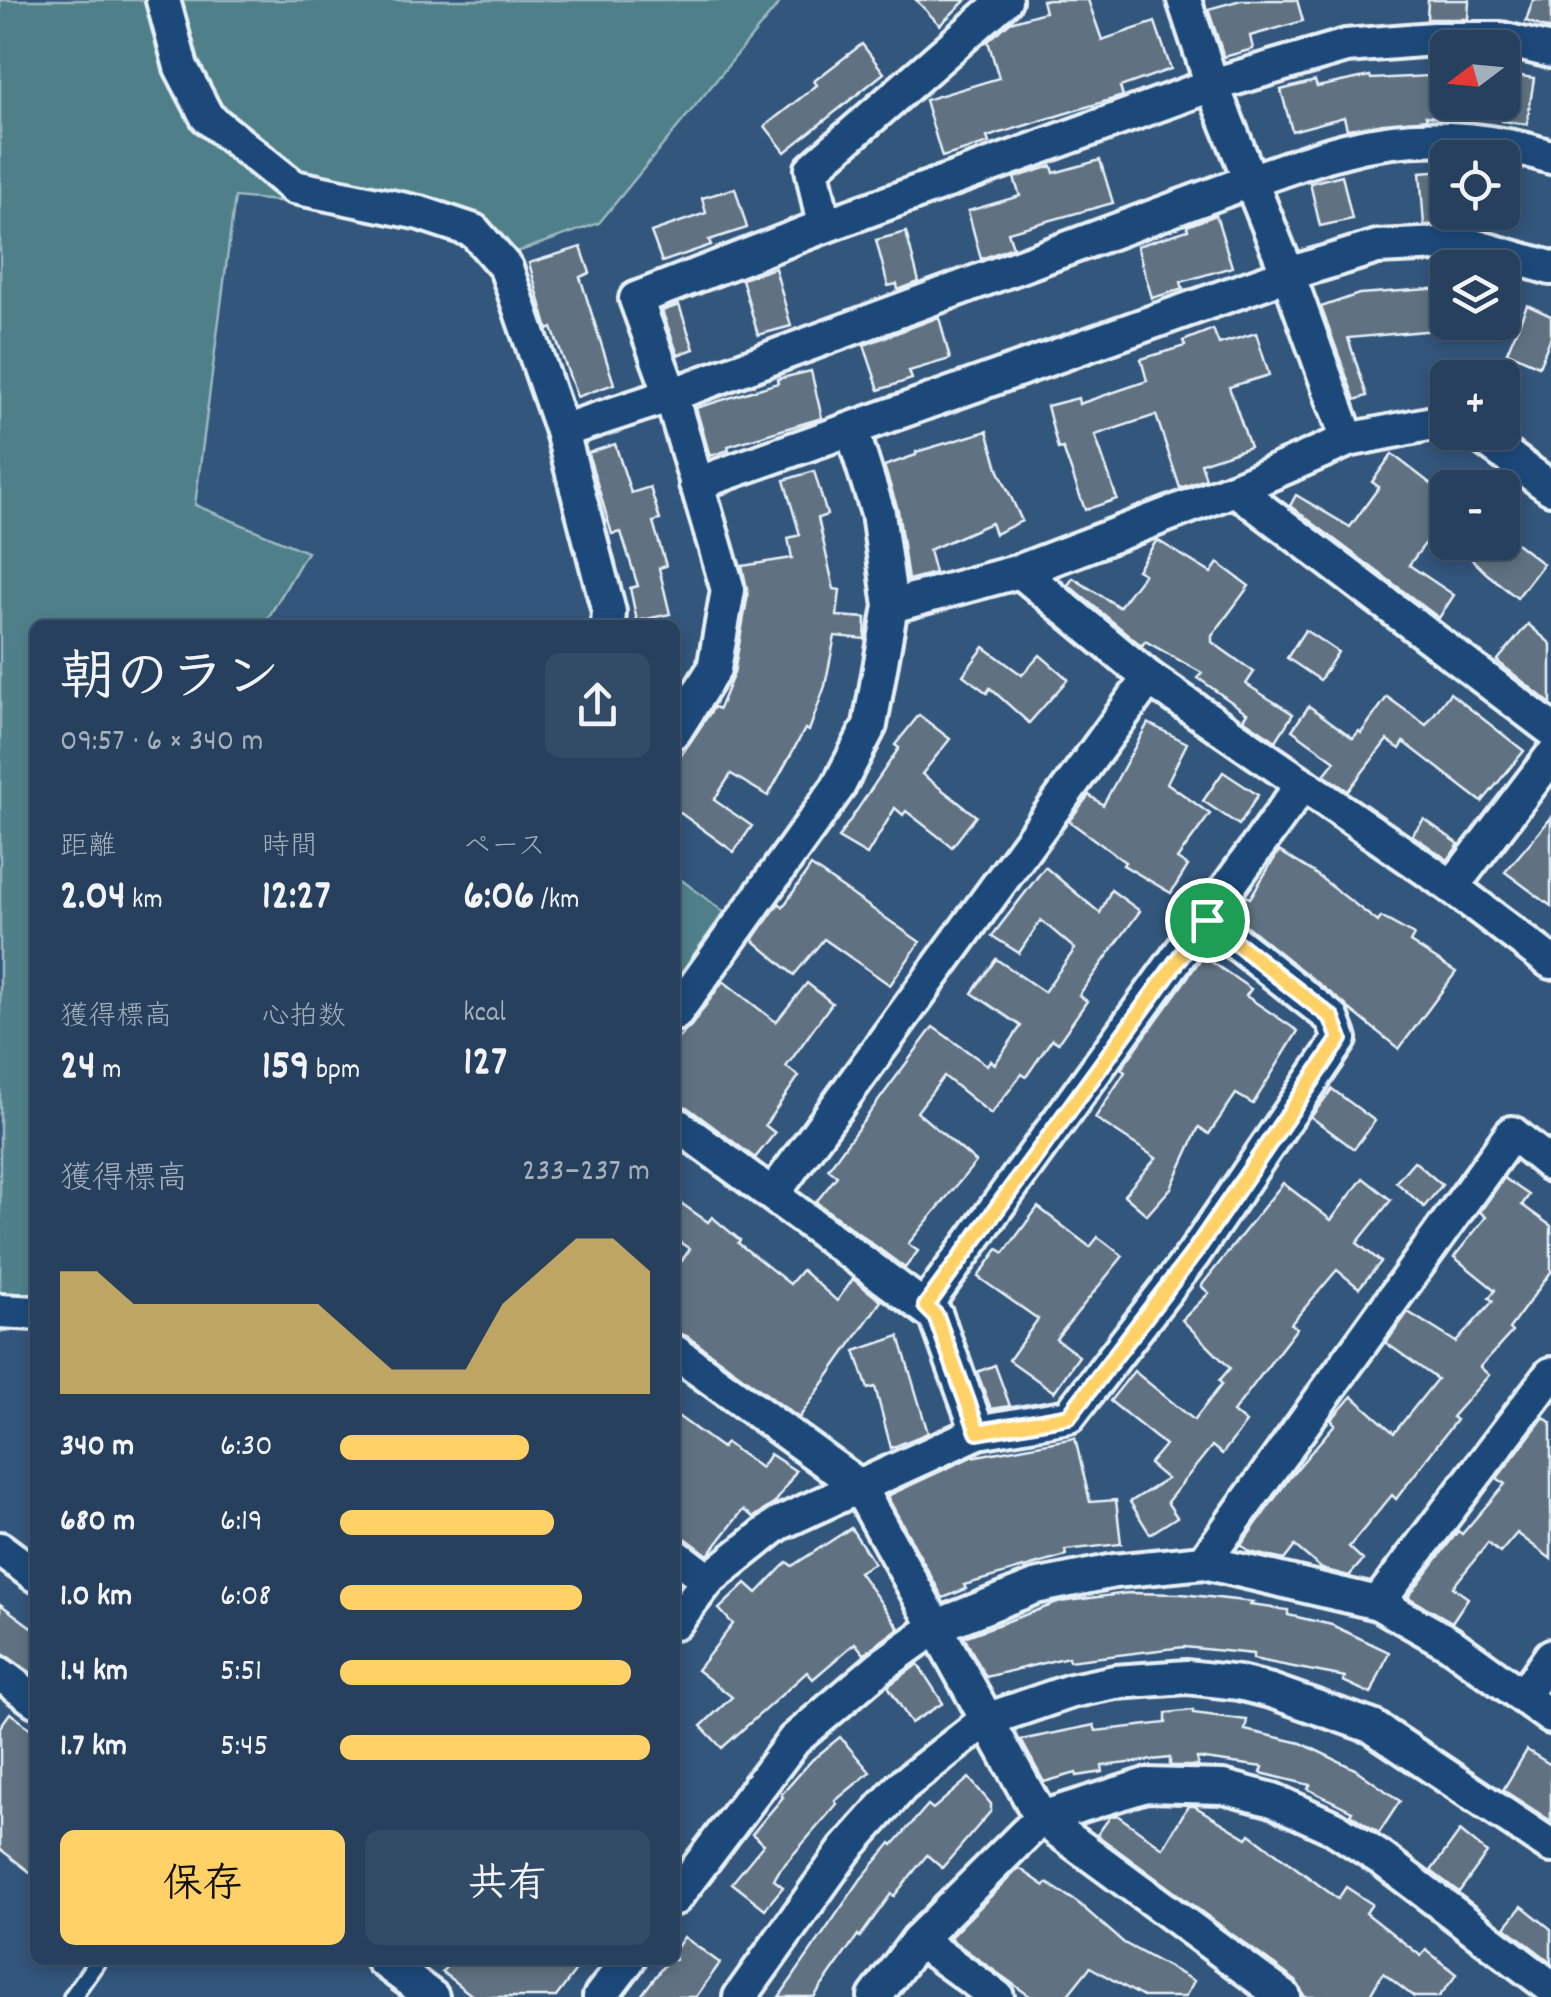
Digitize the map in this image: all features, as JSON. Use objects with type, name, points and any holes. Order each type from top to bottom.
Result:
[{"type":"street","points":[[163,0],[181,66],[207,116],[294,187],[420,213],[474,231],[506,268],[562,431],[608,620]]},
{"type":"street","points":[[824,226],[812,168],[1004,0]]},
{"type":"street","points":[[1184,0],[1212,86],[1288,274],[1348,440]]},
{"type":"street","points":[[680,723],[714,669],[728,590],[671,395],[636,299],[824,226],[1212,86],[1346,46],[1433,39],[1501,40],[1551,51]]},
{"type":"street","points":[[562,431],[1347,149],[1436,137],[1517,146],[1551,157]]},
{"type":"street","points":[[696,484],[1288,274],[1377,247],[1464,243],[1551,268]]},
{"type":"street","points":[[891,606],[1020,571],[1236,489],[1348,440],[1430,424]]},
{"type":"street","points":[[680,1007],[838,787],[870,726],[891,606],[878,513],[852,430]]},
{"type":"street","points":[[1499,450],[1551,488]]},
{"type":"street","points":[[1236,489],[1551,729]]},
{"type":"street","points":[[1020,571],[1149,678],[1452,887],[1551,962]]},
{"type":"street","points":[[773,1194],[1149,678]]},
{"type":"street","points":[[1452,887],[1551,756]]},
{"type":"street","points":[[926,1306],[1302,785]]},
{"type":"street","points":[[680,1616],[708,1580],[778,1524],[978,1432],[1069,1416],[1193,1254],[1340,1039],[1332,1018],[1207,920]]},
{"type":"street","points":[[680,1127],[936,1316],[978,1432]]},
{"type":"street","points":[[1204,1562],[1512,1132],[1551,1165]]},
{"type":"street","points":[[0,1311],[30,1312]]},
{"type":"street","points":[[680,1356],[858,1485],[1041,1818],[1284,1997]]},
{"type":"street","points":[[1378,1603],[1551,1374]]},
{"type":"street","points":[[0,1549],[30,1571]]},
{"type":"street","points":[[680,1559],[708,1580]]},
{"type":"street","points":[[680,1891],[794,1740],[881,1666],[937,1626],[1034,1586],[1114,1571],[1204,1562],[1378,1603],[1450,1642],[1551,1717]]},
{"type":"street","points":[[1523,1696],[1551,1656]]},
{"type":"street","points":[[0,1674],[30,1696]]},
{"type":"street","points":[[740,1997],[845,1850],[902,1786],[986,1720],[1071,1691],[1116,1682],[1187,1678],[1239,1683],[1372,1727],[1551,1846]]},
{"type":"street","points":[[875,1997],[918,1940],[1041,1818],[1146,1785],[1223,1786],[1273,1800],[1334,1828],[1382,1859],[1551,1987]]},
{"type":"street","points":[[918,1940],[997,1997]]},
{"type":"street","points":[[600,1997],[624,1965]]},
{"type":"lane","points":[[72,1997],[94,1965]]},
{"type":"green space","points":[[0,0],[782,0],[599,223],[517,252],[477,220],[235,197],[195,505],[307,552],[267,620],[30,620],[30,1324],[0,1332]]},
{"type":"green space","points":[[680,879],[724,912],[680,974]]},
{"type":"building","points":[[916,0],[966,0],[940,25]]},
{"type":"building","points":[[1042,0],[1088,0],[1102,40],[1155,22],[1171,69],[1120,87],[1123,96],[987,137],[989,143],[942,157],[925,100],[999,78],[988,41],[1010,22],[1045,12]]},
{"type":"building","points":[[1241,0],[1297,0],[1303,21],[1250,36],[1253,49],[1224,57],[1208,9]]},
{"type":"building","points":[[1428,0],[1469,0],[1468,19],[1427,19]]},
{"type":"building","points":[[1533,0],[1551,0],[1551,30],[1526,21]]},
{"type":"building","points":[[862,44],[884,73],[785,152],[765,126]]},
{"type":"building","points":[[1370,76],[1371,79],[1430,76],[1430,116],[1347,129],[1344,117],[1292,131],[1281,90],[1315,81],[1317,87]]},
{"type":"building","points":[[1520,76],[1534,78],[1527,124],[1502,121],[1520,120]]},
{"type":"building","points":[[1100,160],[1113,203],[1008,232],[1013,247],[981,259],[968,211],[1020,196],[1014,178],[1052,166],[1054,173]]},
{"type":"building","points":[[1430,171],[1430,225],[1424,225],[1420,172]]},
{"type":"building","points":[[1342,175],[1352,219],[1320,226],[1310,183]]},
{"type":"building","points":[[735,188],[747,228],[662,262],[651,232],[706,213],[702,198]]},
{"type":"building","points":[[1216,215],[1232,267],[1181,282],[1183,289],[1152,298],[1137,246],[1188,230],[1187,226]]},
{"type":"building","points":[[906,232],[919,282],[898,290],[897,284],[888,286],[876,240]]},
{"type":"building","points":[[581,247],[590,273],[580,277],[614,384],[577,397],[552,328],[548,330],[529,263]]},
{"type":"building","points":[[775,268],[791,326],[758,335],[742,279]]},
{"type":"building","points":[[1430,289],[1430,330],[1348,338],[1367,396],[1355,400],[1321,307],[1359,294]]},
{"type":"building","points":[[679,305],[694,349],[678,355],[662,311]]},
{"type":"building","points":[[1527,305],[1551,316],[1551,337],[1539,366],[1507,352],[1512,340],[1520,340],[1520,321]]},
{"type":"building","points":[[939,317],[950,359],[909,371],[912,379],[879,390],[864,345]]},
{"type":"building","points":[[1213,329],[1219,344],[1256,333],[1269,375],[1229,387],[1250,447],[1201,463],[1206,479],[1180,488],[1156,415],[1095,435],[1117,499],[1085,510],[1063,448],[1058,449],[1047,406],[1078,398],[1079,404],[1147,381],[1141,359],[1185,346],[1183,341]]},
{"type":"building","points":[[811,371],[822,418],[728,446],[729,450],[710,456],[696,408]]},
{"type":"building","points":[[987,431],[999,471],[1022,521],[995,534],[991,523],[929,550],[935,573],[908,580],[898,510],[884,466]]},
{"type":"building","points":[[615,444],[631,493],[650,487],[660,520],[653,522],[666,566],[659,568],[670,614],[637,620],[630,588],[638,586],[621,532],[612,534],[588,453]]},
{"type":"building","points":[[1392,454],[1430,483],[1430,537],[1409,565],[1454,595],[1439,618],[1290,506],[1296,495],[1350,527],[1379,487],[1372,482]]},
{"type":"building","points":[[814,471],[827,515],[818,518],[834,589],[840,590],[837,616],[866,618],[865,639],[835,636],[825,686],[809,731],[805,729],[768,796],[731,774],[714,800],[752,826],[734,852],[680,813],[680,757],[714,707],[719,709],[734,673],[748,594],[742,566],[792,558],[788,538],[800,535],[784,480]]},
{"type":"building","points":[[1157,540],[1211,573],[1218,563],[1249,586],[1212,636],[1212,642],[1254,672],[1246,684],[1293,714],[1276,741],[1243,719],[1247,713],[1198,678],[1202,673],[1145,641],[1142,646],[1068,585],[1073,578],[1119,607],[1144,574],[1137,570]]},
{"type":"building","points":[[1520,546],[1543,564],[1517,598],[1473,560],[1520,560]]},
{"type":"building","points":[[1528,624],[1551,644],[1551,704],[1497,661]]},
{"type":"building","points":[[1305,630],[1338,652],[1320,680],[1287,658]]},
{"type":"building","points":[[984,647],[1022,675],[1040,655],[1068,679],[1029,723],[990,688],[987,693],[963,675]]},
{"type":"building","points":[[1450,693],[1524,751],[1482,802],[1404,742],[1400,749],[1387,740],[1348,791],[1324,775],[1335,761],[1292,730],[1309,706],[1353,738],[1387,697],[1426,725]]},
{"type":"building","points":[[919,715],[950,739],[922,774],[976,816],[952,847],[906,811],[903,815],[895,808],[867,855],[838,838],[899,748],[895,745]]},
{"type":"building","points":[[1148,723],[1187,743],[1167,783],[1210,814],[1177,859],[1188,866],[1171,893],[1123,865],[1125,862],[1069,821],[1089,795],[1103,805]]},
{"type":"building","points":[[1223,772],[1258,795],[1239,825],[1203,801]]},
{"type":"building","points":[[1551,818],[1551,906],[1505,872]]},
{"type":"building","points":[[1424,819],[1459,844],[1448,860],[1412,835]]},
{"type":"building","points":[[1279,851],[1378,922],[1381,917],[1414,935],[1410,942],[1456,972],[1399,1049],[1233,915],[1246,896],[1250,898]]},
{"type":"building","points":[[811,866],[920,942],[890,985],[824,939],[794,975],[753,940],[779,903],[783,907]]},
{"type":"building","points":[[1045,867],[1100,913],[1111,890],[1140,911],[1079,995],[1087,1001],[1058,1043],[1052,1039],[1026,1077],[1022,1074],[991,1114],[944,1076],[917,1112],[976,1162],[908,1244],[918,1251],[905,1268],[816,1202],[837,1176],[828,1169],[933,1027],[987,1065],[990,1060],[995,1064],[1021,1026],[972,993],[996,959],[1044,992],[1075,949],[1041,920],[1019,953],[992,936]]},
{"type":"building","points":[[1203,956],[1251,989],[1246,996],[1298,1031],[1253,1104],[1236,1094],[1209,1134],[1199,1127],[1171,1188],[1147,1215],[1124,1195],[1156,1158],[1095,1118],[1125,1072],[1121,1069]]},
{"type":"building","points":[[723,981],[776,1022],[807,983],[832,1003],[786,1067],[799,1076],[765,1125],[775,1133],[755,1158],[680,1105],[680,1036]]},
{"type":"building","points":[[1332,1089],[1375,1121],[1354,1149],[1311,1117]]},
{"type":"building","points":[[1414,1161],[1442,1185],[1424,1207],[1396,1182]]},
{"type":"building","points":[[1363,1178],[1391,1200],[1357,1243],[1381,1262],[1359,1288],[1337,1270],[1291,1324],[1297,1328],[1233,1412],[1246,1423],[1222,1454],[1212,1446],[1167,1502],[1177,1517],[1150,1534],[1130,1502],[1167,1479],[1149,1464],[1165,1445],[1110,1401],[1134,1371],[1194,1420],[1230,1368],[1182,1320],[1209,1293],[1201,1286],[1283,1183],[1331,1220]]},
{"type":"building","points":[[1504,1178],[1529,1195],[1522,1205],[1551,1226],[1551,1272],[1509,1329],[1512,1332],[1480,1367],[1489,1375],[1452,1417],[1456,1420],[1396,1499],[1392,1495],[1349,1547],[1363,1560],[1349,1576],[1322,1569],[1295,1546],[1284,1560],[1250,1552],[1241,1545],[1290,1477],[1335,1424],[1331,1420],[1352,1396],[1394,1433],[1437,1379],[1386,1343],[1408,1312],[1456,1342],[1493,1301],[1489,1298],[1495,1290],[1454,1257],[1486,1217],[1480,1212]]},
{"type":"building","points":[[680,1202],[708,1222],[712,1217],[790,1284],[802,1270],[837,1301],[853,1279],[881,1301],[799,1418],[680,1334],[680,1263],[690,1249],[680,1242]]},
{"type":"building","points":[[1038,1207],[1090,1247],[1098,1237],[1123,1256],[1056,1339],[1079,1356],[1054,1392],[1009,1360],[1038,1319],[978,1277],[998,1249],[1004,1253]]},
{"type":"building","points":[[899,1336],[928,1433],[891,1448],[875,1387],[868,1389],[855,1351]]},
{"type":"building","points":[[995,1365],[1010,1406],[991,1409],[977,1372]]},
{"type":"building","points":[[1544,1417],[1551,1423],[1551,1559],[1517,1533],[1500,1553],[1488,1543],[1453,1587],[1468,1598],[1452,1622],[1408,1597],[1458,1531],[1462,1534],[1505,1484],[1497,1478]]},
{"type":"building","points":[[680,1418],[722,1448],[726,1443],[761,1468],[770,1454],[796,1471],[775,1503],[754,1517],[743,1510],[708,1555],[680,1537]]},
{"type":"building","points":[[1075,1438],[1090,1502],[1116,1500],[1121,1544],[1065,1550],[1066,1556],[964,1585],[966,1589],[943,1598],[887,1496],[971,1457]]},
{"type":"building","points":[[851,1528],[874,1563],[859,1572],[899,1628],[864,1654],[855,1643],[813,1679],[807,1672],[722,1748],[701,1726],[732,1697],[697,1670],[733,1624],[719,1609],[746,1583],[757,1593],[787,1562],[792,1566]]},
{"type":"building","points":[[1128,1593],[1253,1602],[1250,1605],[1288,1610],[1288,1615],[1332,1625],[1389,1652],[1371,1694],[1343,1681],[1345,1677],[1253,1659],[1253,1654],[1184,1647],[1069,1661],[1068,1657],[986,1677],[964,1637],[1060,1602]]},
{"type":"building","points":[[0,1604],[30,1626],[30,1672],[0,1652]]},
{"type":"building","points":[[918,1664],[943,1703],[911,1723],[888,1686]]},
{"type":"building","points":[[1193,1710],[1247,1720],[1245,1730],[1301,1743],[1355,1769],[1400,1801],[1379,1833],[1350,1814],[1352,1811],[1308,1789],[1310,1785],[1261,1773],[1263,1767],[1197,1758],[1198,1766],[1170,1766],[1170,1758],[1102,1766],[1103,1772],[1077,1776],[1076,1773],[1044,1782],[1021,1740],[1094,1725],[1096,1731],[1166,1723],[1166,1713]]},
{"type":"building","points":[[10,1713],[30,1728],[30,1872],[0,1849],[0,1727]]},
{"type":"building","points":[[840,1737],[870,1772],[835,1801],[837,1804],[779,1871],[774,1880],[783,1887],[765,1909],[732,1883],[764,1844],[752,1834],[812,1760]]},
{"type":"building","points":[[1527,1750],[1551,1765],[1551,1821],[1503,1790]]},
{"type":"building","points":[[969,1778],[991,1804],[991,1811],[942,1868],[927,1855],[858,1935],[814,1997],[779,1997],[861,1879],[891,1843],[928,1805],[933,1809]]},
{"type":"building","points":[[1188,1806],[1247,1838],[1250,1834],[1338,1899],[1346,1887],[1372,1904],[1366,1913],[1421,1956],[1426,1950],[1457,1974],[1439,1997],[1414,1997],[1383,1973],[1369,1997],[1305,1997],[1296,1981],[1097,1835],[1110,1817],[1117,1815],[1163,1848]]},
{"type":"building","points":[[1460,1831],[1487,1853],[1459,1892],[1431,1871]]},
{"type":"building","points":[[1019,1868],[1077,1902],[1124,1943],[1194,1981],[1185,1997],[1143,1997],[1090,1967],[1066,1997],[1031,1997],[949,1938]]},
{"type":"building","points":[[1522,1906],[1551,1929],[1551,1962],[1505,1927]]},
{"type":"building","points":[[684,1937],[720,1963],[696,1997],[640,1997],[664,1965],[680,1965],[680,1943]]},
{"type":"building","points":[[448,1965],[572,1965],[577,1969],[556,1997],[474,1997],[442,1972]]},
{"type":"route","points":[[1207,920],[1332,1018],[1340,1039],[1193,1254],[1069,1416],[978,1432],[936,1316],[926,1306],[1207,920]]}]
